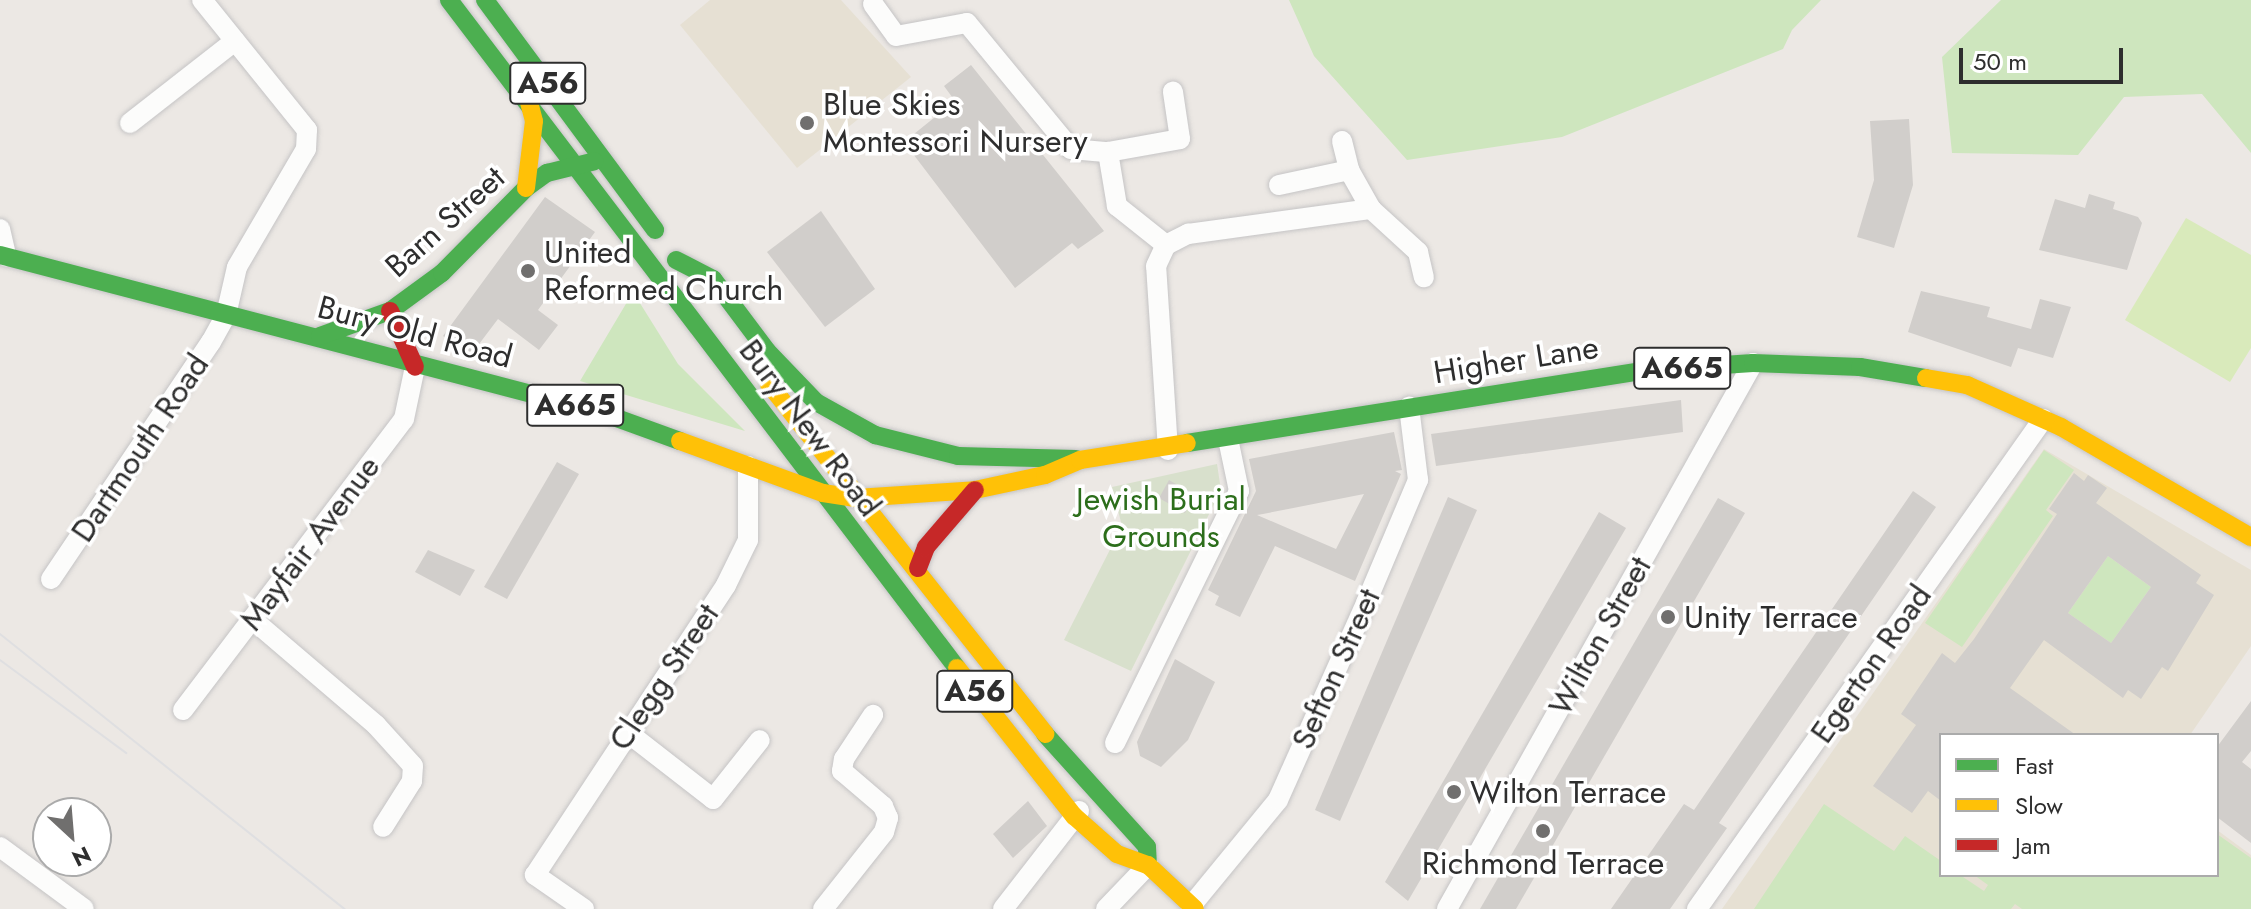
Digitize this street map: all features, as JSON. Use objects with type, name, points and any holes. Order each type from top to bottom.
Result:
[{"type":"main road","name":"Bury New Road","points":[[449,0],[576,163],[896,594],[1074,816],[1117,854],[1148,865],[1193,908]]},
{"type":"main road","name":"Bury New Road","points":[[485,0],[856,498],[918,568],[1095,794],[1147,847],[1148,865]]},
{"type":"main road","points":[[526,188],[534,121],[529,102]]},
{"type":"main road","points":[[576,163],[610,166]]},
{"type":"main road","name":"Barn Street","points":[[320,336],[390,311],[442,273],[526,188],[576,163]]},
{"type":"main road","name":"Bury Old Road","points":[[3,255],[226,315],[320,336],[415,367],[600,412],[823,493],[856,498]]},
{"type":"main road","points":[[676,260],[713,279],[767,351],[816,402],[875,435],[958,456],[1080,460]]},
{"type":"main road","points":[[390,311],[415,367]]},
{"type":"main road","name":"Higher Lane","points":[[856,498],[975,490],[1045,475],[1080,460],[1168,450],[1409,407],[1650,370],[1753,363],[1860,367],[1967,385],[2043,419],[2251,537]]},
{"type":"main road","points":[[918,568],[926,547],[975,490]]},
{"type":"street","points":[[202,0],[307,130],[306,149],[237,267],[226,315]]},
{"type":"street","points":[[873,4],[896,36],[967,23],[1071,149],[1108,152],[1180,139],[1173,92]]},
{"type":"street","points":[[130,123],[235,41]]},
{"type":"street","points":[[1342,141],[1349,170],[1371,209],[1418,252],[1424,277]]},
{"type":"street","points":[[1108,152],[1117,206],[1166,245]]},
{"type":"street","points":[[1279,185],[1349,170]]},
{"type":"street","points":[[1168,450],[1156,266],[1166,245],[1188,234],[1371,209]]},
{"type":"street","points":[[0,229],[3,255]]},
{"type":"street","name":"Dartmouth Road","points":[[51,579],[226,315]]},
{"type":"street","name":"Wilton Street","points":[[1447,909],[1753,363]]},
{"type":"street","name":"Mayfair Avenue","points":[[183,710],[404,419],[415,367]]},
{"type":"street","name":"Sefton Street","points":[[1193,908],[1278,800],[1366,603],[1418,480],[1409,407]]},
{"type":"street","name":"Egerton Road","points":[[1697,909],[2043,419]]},
{"type":"street","points":[[1115,743],[1239,491],[1228,439]]},
{"type":"street","name":"Clegg Street","points":[[584,909],[535,875],[726,585],[748,540],[752,508],[748,466]]},
{"type":"street","points":[[252,619],[376,725],[413,766],[408,789],[383,827]]},
{"type":"street","points":[[1108,708],[1128,717]]},
{"type":"street","points":[[823,909],[884,832],[888,818],[883,806],[842,771],[844,759],[873,715]]},
{"type":"street","points":[[627,732],[713,799],[760,740]]},
{"type":"street","points":[[1003,909],[1074,816],[1095,794]]},
{"type":"street","points":[[0,847],[84,909]]},
{"type":"street","points":[[1106,909],[1148,865]]},
{"type":"shaded area","name":"Blue Skies Montessori Nursery","points":[[710,0],[841,0],[911,77],[797,168],[680,25]]},
{"type":"shaded area","points":[[2044,449],[2251,570],[2251,646],[2191,733],[1939,733],[1939,877],[2219,877],[2219,831],[2251,855],[2251,909],[1722,909]]},
{"type":"green space","points":[[1289,0],[1821,0],[1792,30],[1783,49],[1562,137],[1407,160],[1314,56]]},
{"type":"green space","points":[[2001,0],[2251,0],[2251,153],[2202,94],[2124,97],[2078,155],[1952,153],[1942,57]]},
{"type":"green space","points":[[2186,218],[2251,255],[2251,348],[2230,382],[2125,320]]},
{"type":"green space","points":[[633,292],[678,364],[745,431],[580,381]]},
{"type":"green space","points":[[2044,450],[2074,470],[2046,510],[2053,516],[1962,647],[1925,623]]},
{"type":"green space","name":"Jewish Burial Grounds","points":[[1217,464],[1221,490],[1131,671],[1064,640],[1122,526],[1112,487]]},
{"type":"green space","points":[[2108,556],[2151,587],[2111,643],[2068,613]]},
{"type":"green space","points":[[1824,804],[1894,851],[1905,836],[1939,860],[1939,877],[1963,877],[1984,891],[1988,885],[1977,877],[2219,877],[2219,835],[2251,858],[2251,909],[2022,909],[2015,904],[2011,909],[1754,909]]},
{"type":"building","points":[[971,65],[1104,231],[1078,249],[1072,243],[1015,288],[904,142],[955,101],[944,86]]},
{"type":"building","points":[[1909,119],[1913,185],[1894,248],[1857,237],[1874,180],[1870,121]]},
{"type":"building","points":[[2089,194],[2115,202],[2113,209],[2138,217],[2142,223],[2127,270],[2039,250],[2055,199],[2085,208]]},
{"type":"building","name":"United Reformed Church","points":[[545,197],[595,232],[538,310],[558,325],[539,350],[498,319],[470,356],[443,336]]},
{"type":"building","points":[[821,211],[875,289],[825,327],[767,252]]},
{"type":"building","points":[[1921,291],[1990,307],[1987,317],[2031,329],[2040,299],[2071,307],[2053,358],[2018,348],[2011,367],[1908,332]]},
{"type":"building","points":[[1681,400],[1683,432],[1436,466],[1431,434]]},
{"type":"building","points":[[1394,432],[1402,470],[1395,471],[1401,474],[1355,581],[1275,546],[1240,617],[1215,605],[1219,596],[1208,590],[1256,491],[1249,459]],"holes":[[[1364,494],[1336,549],[1257,515]]]},
{"type":"building","points":[[557,462],[579,474],[507,599],[484,587]]},
{"type":"building","points":[[2074,473],[2084,481],[2088,475],[2107,488],[2096,503],[2201,575],[2196,583],[2214,595],[2168,671],[2162,667],[2141,699],[2128,690],[2123,698],[2044,640],[2010,688],[2073,733],[1939,733],[1939,799],[1928,791],[1912,813],[1873,786],[1916,725],[1901,714],[1942,653],[1955,663],[1974,639],[2057,514],[2049,509]],"holes":[[[2108,556],[2151,587],[2111,643],[2068,613]]]},
{"type":"building","points":[[1169,480],[1195,495],[1185,513],[1159,498]]},
{"type":"building","points":[[1913,491],[1936,507],[1719,823],[1727,828],[1670,909],[1611,909],[1684,804],[1694,810]]},
{"type":"building","points":[[1448,497],[1477,510],[1340,821],[1315,810]]},
{"type":"building","points":[[1718,498],[1745,513],[1516,909],[1480,909]]},
{"type":"building","points":[[1599,512],[1626,528],[1408,901],[1385,882]]},
{"type":"building","points":[[428,550],[475,570],[460,596],[415,572]]},
{"type":"building","points":[[1175,659],[1215,682],[1188,740],[1161,767],[1140,756],[1137,742]]},
{"type":"building","points":[[2251,701],[2251,751],[2242,762],[2251,769],[2251,843],[2219,819],[2219,744]]},
{"type":"building","points":[[1028,801],[1047,826],[1013,858],[993,834]]},
{"type":"tram line","points":[[0,634],[345,909]]},
{"type":"tram line","points":[[0,660],[126,753]]},
{"type":"traffic: fast","points":[[449,0],[957,668]]},
{"type":"traffic: fast","points":[[485,0],[655,230]]},
{"type":"traffic: fast","points":[[320,336],[390,311],[442,273],[526,188],[547,173],[595,161]]},
{"type":"traffic: fast","points":[[0,255],[600,412],[680,441]]},
{"type":"traffic: fast","points":[[676,260],[713,279],[767,351],[816,402],[875,435],[958,456],[1076,459]]},
{"type":"traffic: fast","points":[[1187,443],[1650,370],[1753,363],[1860,367],[1926,378]]},
{"type":"traffic: fast","points":[[1045,734],[1147,847],[1148,865]]},
{"type":"traffic: slow","points":[[526,188],[534,121],[529,102]]},
{"type":"traffic: slow","points":[[1926,378],[1967,385],[2061,427],[2251,537]]},
{"type":"traffic: slow","points":[[769,384],[1045,734]]},
{"type":"traffic: slow","points":[[680,441],[823,493],[856,498],[975,490],[1045,475],[1080,460],[1187,443]]},
{"type":"traffic: slow","points":[[957,668],[1074,816],[1117,854],[1148,865],[1195,909]]},
{"type":"traffic: jam","points":[[390,311],[415,367]]},
{"type":"traffic: jam","points":[[918,568],[926,547],[975,490]]},
{"type":"place","name":"Blue Skies Montessori Nursery","points":[[807,123]]},
{"type":"place","name":"United Reformed Church","points":[[528,271]]},
{"type":"place","name":"Unity Terrace","points":[[1668,617]]},
{"type":"place","name":"Wilton Terrace","points":[[1454,792]]},
{"type":"place","name":"Richmond Terrace","points":[[1543,831]]}]
